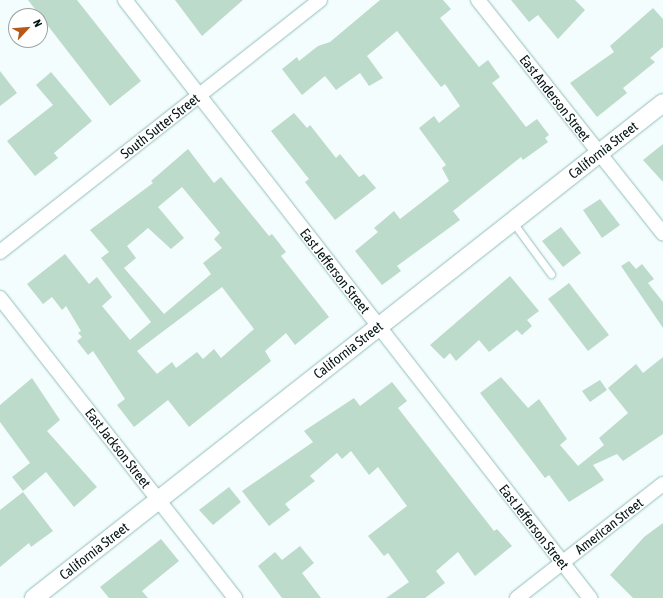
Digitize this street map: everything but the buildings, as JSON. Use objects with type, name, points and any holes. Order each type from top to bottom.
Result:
[{"type":"street","name":"East Jefferson Street","points":[[125,0],[198,96],[590,598]]},
{"type":"street","name":"South Sutter Street","points":[[0,252],[320,0]]},
{"type":"street","name":"East Anderson Street","points":[[478,0],[663,233]]},
{"type":"street","name":"California Street","points":[[34,598],[598,153],[663,104]]},
{"type":"street","name":"East Jackson Street","points":[[0,298],[236,598]]},
{"type":"street","name":"American Street","points":[[517,598],[663,484]]},
{"type":"lane","points":[[512,221],[551,274]]}]
